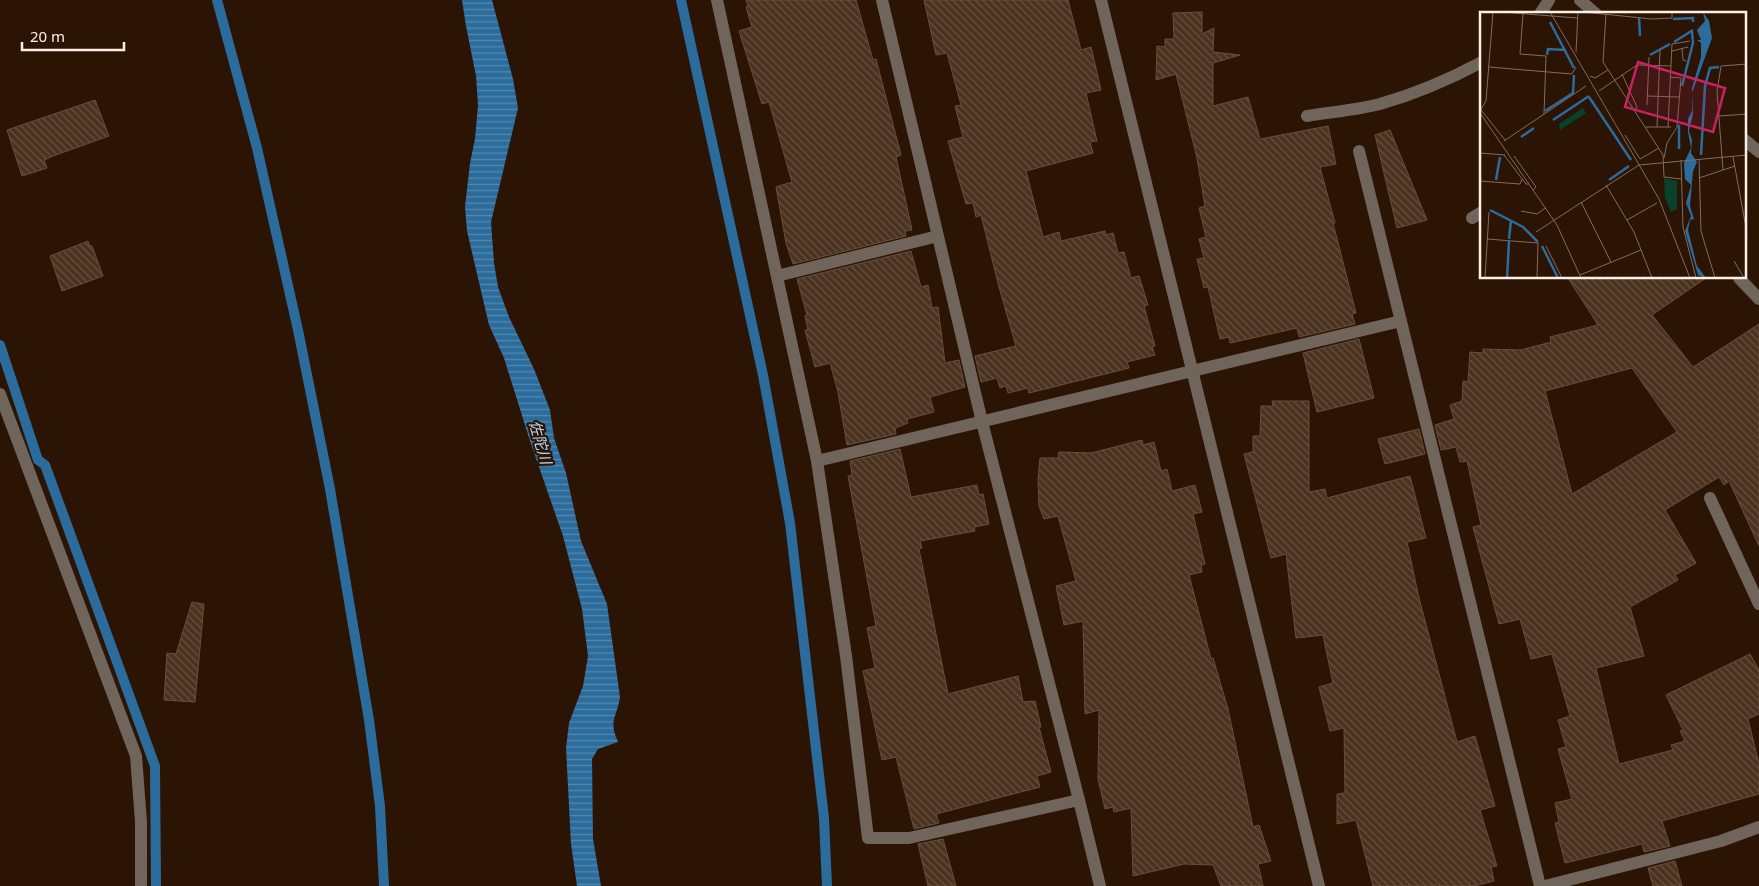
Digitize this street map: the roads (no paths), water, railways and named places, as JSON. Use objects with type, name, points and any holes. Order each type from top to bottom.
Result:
[{"type":"street","points":[[717,0],[817,461],[846,656],[868,838],[909,838],[1079,800]]},
{"type":"street","points":[[882,0],[982,422],[1100,886]]},
{"type":"street","points":[[1101,0],[1319,886]]},
{"type":"street","points":[[1541,12],[1549,0]]},
{"type":"street","points":[[1580,0],[1594,12]]},
{"type":"street","points":[[1307,116],[1380,104],[1428,86],[1480,63]]},
{"type":"street","points":[[1746,141],[1759,152]]},
{"type":"street","points":[[1359,151],[1540,886]]},
{"type":"street","points":[[777,276],[938,236]]},
{"type":"street","points":[[1740,279],[1759,299]]},
{"type":"street","points":[[817,461],[1401,322]]},
{"type":"street","points":[[0,394],[136,756],[141,822],[141,886]]},
{"type":"street","points":[[1710,498],[1759,604]]},
{"type":"street","points":[[1545,886],[1721,841],[1759,828]]},
{"type":"water","name":"佐陀川","points":[[462,0],[492,0],[513,79],[518,108],[491,222],[498,287],[509,317],[534,369],[550,410],[554,438],[566,473],[581,541],[607,604],[620,697],[613,723],[618,742],[598,749],[592,759],[593,839],[601,886],[577,886],[571,844],[566,748],[569,723],[583,686],[588,656],[582,609],[563,536],[504,358],[489,325],[467,231],[465,207],[478,105],[476,76]]},
{"type":"waterway","points":[[217,0],[257,148],[298,330],[330,489],[369,720],[380,806],[384,886]]},
{"type":"waterway","points":[[681,0],[763,375],[790,523],[824,818],[827,886]]},
{"type":"waterway","points":[[0,345],[38,460],[45,465],[155,766],[156,886]]}]
